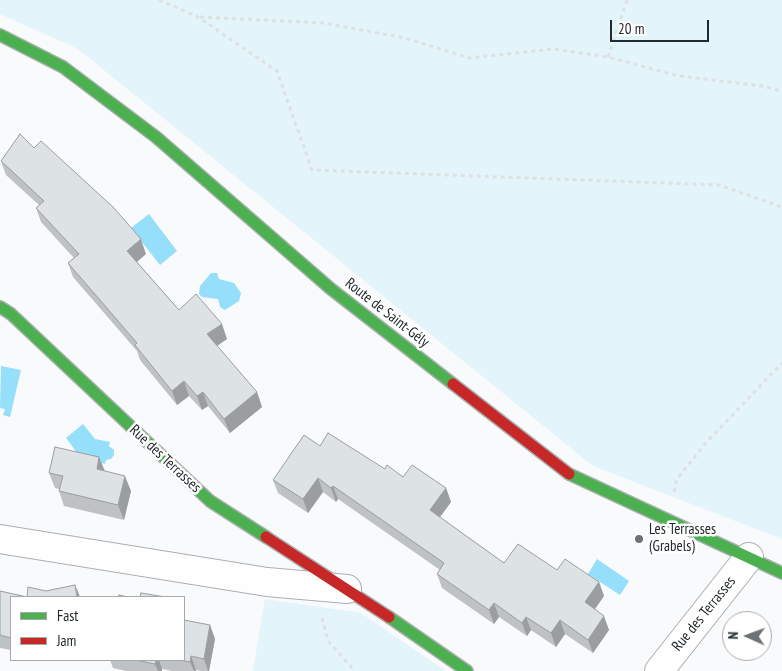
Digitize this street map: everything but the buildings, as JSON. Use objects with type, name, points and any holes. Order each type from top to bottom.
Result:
[{"type":"street","name":"Route de Saint-Gély","points":[[0,35],[63,67],[156,137],[331,289],[574,478],[782,573]]},
{"type":"street","name":"Rue des Terrasses","points":[[0,307],[11,314],[210,501],[337,588],[467,671]]},
{"type":"street","name":"Rue des Terrasses","points":[[0,539],[267,582],[337,588]]},
{"type":"street","name":"Rue des Terrasses","points":[[658,671],[749,557]]},
{"type":"path","points":[[159,0],[198,17],[277,72],[312,170],[720,185],[782,207]]},
{"type":"path","points":[[608,57],[627,0]]},
{"type":"path","points":[[198,17],[323,23],[405,38],[468,58],[554,49],[608,57],[679,76],[762,86],[782,91]]},
{"type":"path","points":[[668,520],[677,478],[706,444],[782,363]]},
{"type":"path","points":[[337,588],[321,616],[328,641],[355,671]]},
{"type":"shaded area","points":[[0,0],[782,0],[782,539],[593,466],[78,49],[0,14]]},
{"type":"shaded area","points":[[265,599],[361,613],[446,671],[253,671]]},
{"type":"water","points":[[149,214],[177,251],[160,265],[131,228]]},
{"type":"water","points":[[211,273],[217,273],[219,279],[234,283],[241,293],[239,301],[225,310],[220,307],[218,299],[202,297],[199,294],[200,286]]},
{"type":"water","points":[[1,366],[21,370],[10,417],[3,415],[5,409],[0,408]]},
{"type":"water","points":[[83,424],[95,439],[110,442],[109,446],[114,450],[114,455],[111,459],[106,460],[105,464],[81,458],[66,438]]},
{"type":"water","points":[[597,559],[629,581],[620,595],[588,574]]},
{"type":"traffic: fast","points":[[0,35],[63,67],[156,137],[331,289],[453,384]]},
{"type":"traffic: fast","points":[[0,307],[11,314],[210,501],[266,537]]},
{"type":"traffic: fast","points":[[569,474],[782,573]]},
{"type":"traffic: fast","points":[[389,617],[467,671]]},
{"type":"traffic: jam","points":[[453,384],[569,474]]},
{"type":"traffic: jam","points":[[266,537],[389,617]]},
{"type":"place","name":"Les Terrasses (Grabels)","points":[[639,539]]}]
